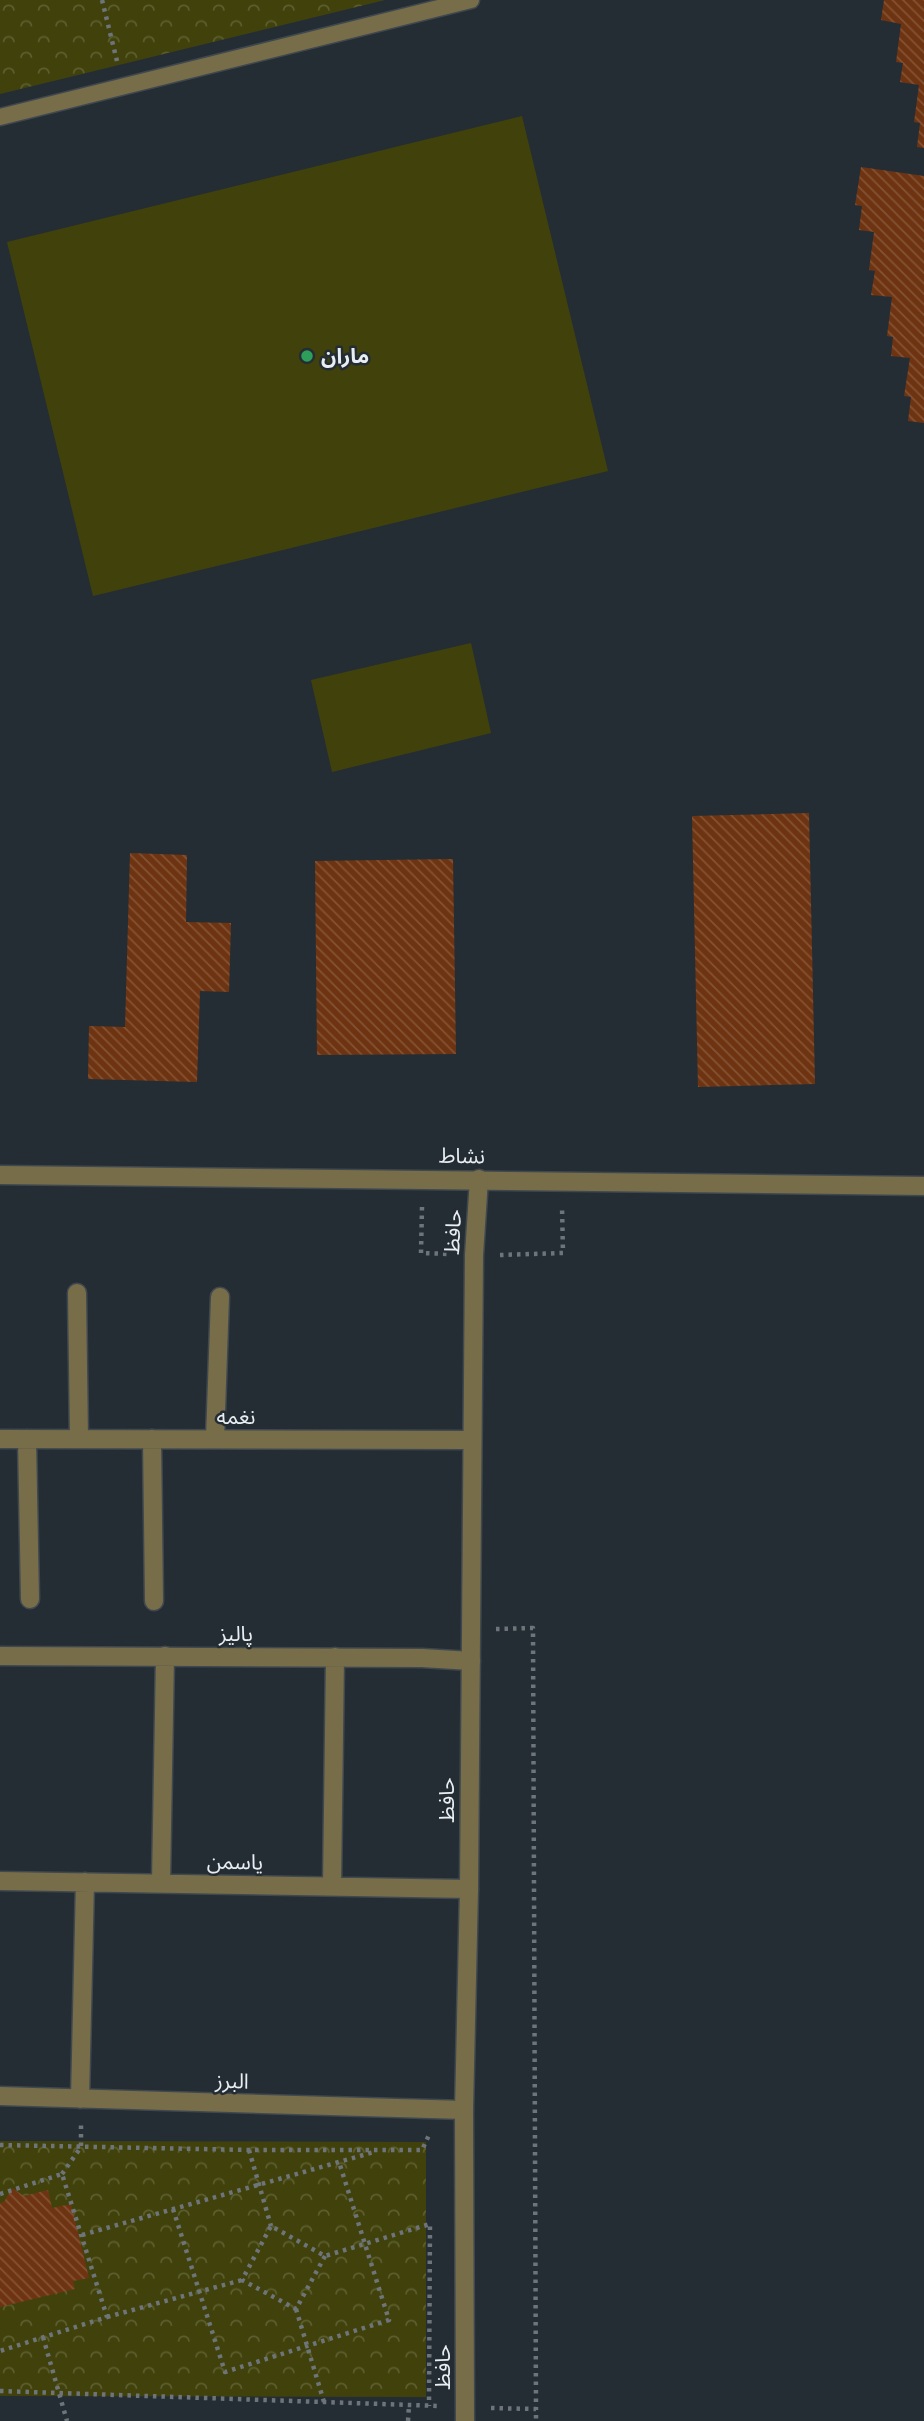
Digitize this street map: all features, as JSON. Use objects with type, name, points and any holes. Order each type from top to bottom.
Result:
[{"type":"street","name":"نشاط","points":[[0,1175],[924,1186]]},
{"type":"street","name":"حافظ","points":[[465,2421],[464,2110],[469,1889],[474,1255],[479,1179]]},
{"type":"street","points":[[77,1293],[79,1439]]},
{"type":"street","points":[[215,1439],[220,1297]]},
{"type":"street","name":"نغمه","points":[[0,1439],[472,1440]]},
{"type":"street","points":[[27,1439],[30,1599]]},
{"type":"street","points":[[152,1439],[154,1601]]},
{"type":"street","name":"پالیز","points":[[0,1656],[335,1657],[471,1661]]},
{"type":"street","points":[[161,1883],[164,1656]]},
{"type":"street","points":[[332,1886],[335,1657]]},
{"type":"street","name":"یاسمن","points":[[0,1881],[469,1889]]},
{"type":"street","points":[[80,2099],[85,1882]]},
{"type":"street","name":"البرز","points":[[0,2096],[464,2110]]},
{"type":"lane","points":[[0,117],[471,0]]},
{"type":"path","points":[[102,0],[122,86]]},
{"type":"path","points":[[471,1629],[533,1628],[536,2409]]},
{"type":"path","points":[[0,2194],[62,2174],[81,2147],[80,2099]]},
{"type":"path","points":[[0,2144],[249,2150],[422,2150],[443,2110]]},
{"type":"path","points":[[249,2150],[271,2226],[325,2256]]},
{"type":"path","points":[[82,2235],[382,2150]]},
{"type":"path","points":[[173,2208],[225,2372],[389,2320],[339,2162]]},
{"type":"path","points":[[62,2174],[107,2317]]},
{"type":"path","points":[[296,2309],[325,2256],[430,2224],[429,2406]]},
{"type":"path","points":[[242,2280],[271,2226]]},
{"type":"path","points":[[0,2351],[107,2317],[242,2280],[296,2309],[324,2402]]},
{"type":"path","points":[[43,2337],[67,2421]]},
{"type":"path","points":[[0,2391],[408,2405],[408,2421]]},
{"type":"green space","points":[[0,0],[385,0],[0,94]]},
{"type":"green space","name":"ماران","points":[[522,116],[608,471],[93,596],[7,242]]},
{"type":"green space","points":[[471,643],[491,733],[332,772],[311,680]]},
{"type":"green space","points":[[0,2141],[426,2142],[426,2397],[0,2396]]},
{"type":"building","points":[[884,0],[924,0],[924,148],[917,147],[920,123],[914,122],[919,85],[900,82],[903,63],[896,62],[901,24],[881,20]]},
{"type":"building","points":[[861,167],[924,176],[924,423],[908,421],[911,397],[904,396],[910,358],[891,356],[893,337],[887,336],[892,297],[871,295],[875,271],[869,270],[874,232],[859,230],[862,206],[855,205]]},
{"type":"building","points":[[809,813],[815,1084],[698,1087],[692,816]]},
{"type":"building","points":[[130,853],[187,855],[186,922],[231,923],[229,992],[200,991],[197,1082],[88,1079],[89,1026],[125,1027]]},
{"type":"building","points":[[453,859],[456,1054],[317,1055],[315,861]]},
{"type":"building","points":[[12,2188],[24,2196],[48,2190],[52,2208],[71,2204],[89,2278],[73,2281],[75,2289],[0,2307],[0,2203],[4,2202]]},
{"type":"place","name":"ماران","points":[[307,356]]}]
